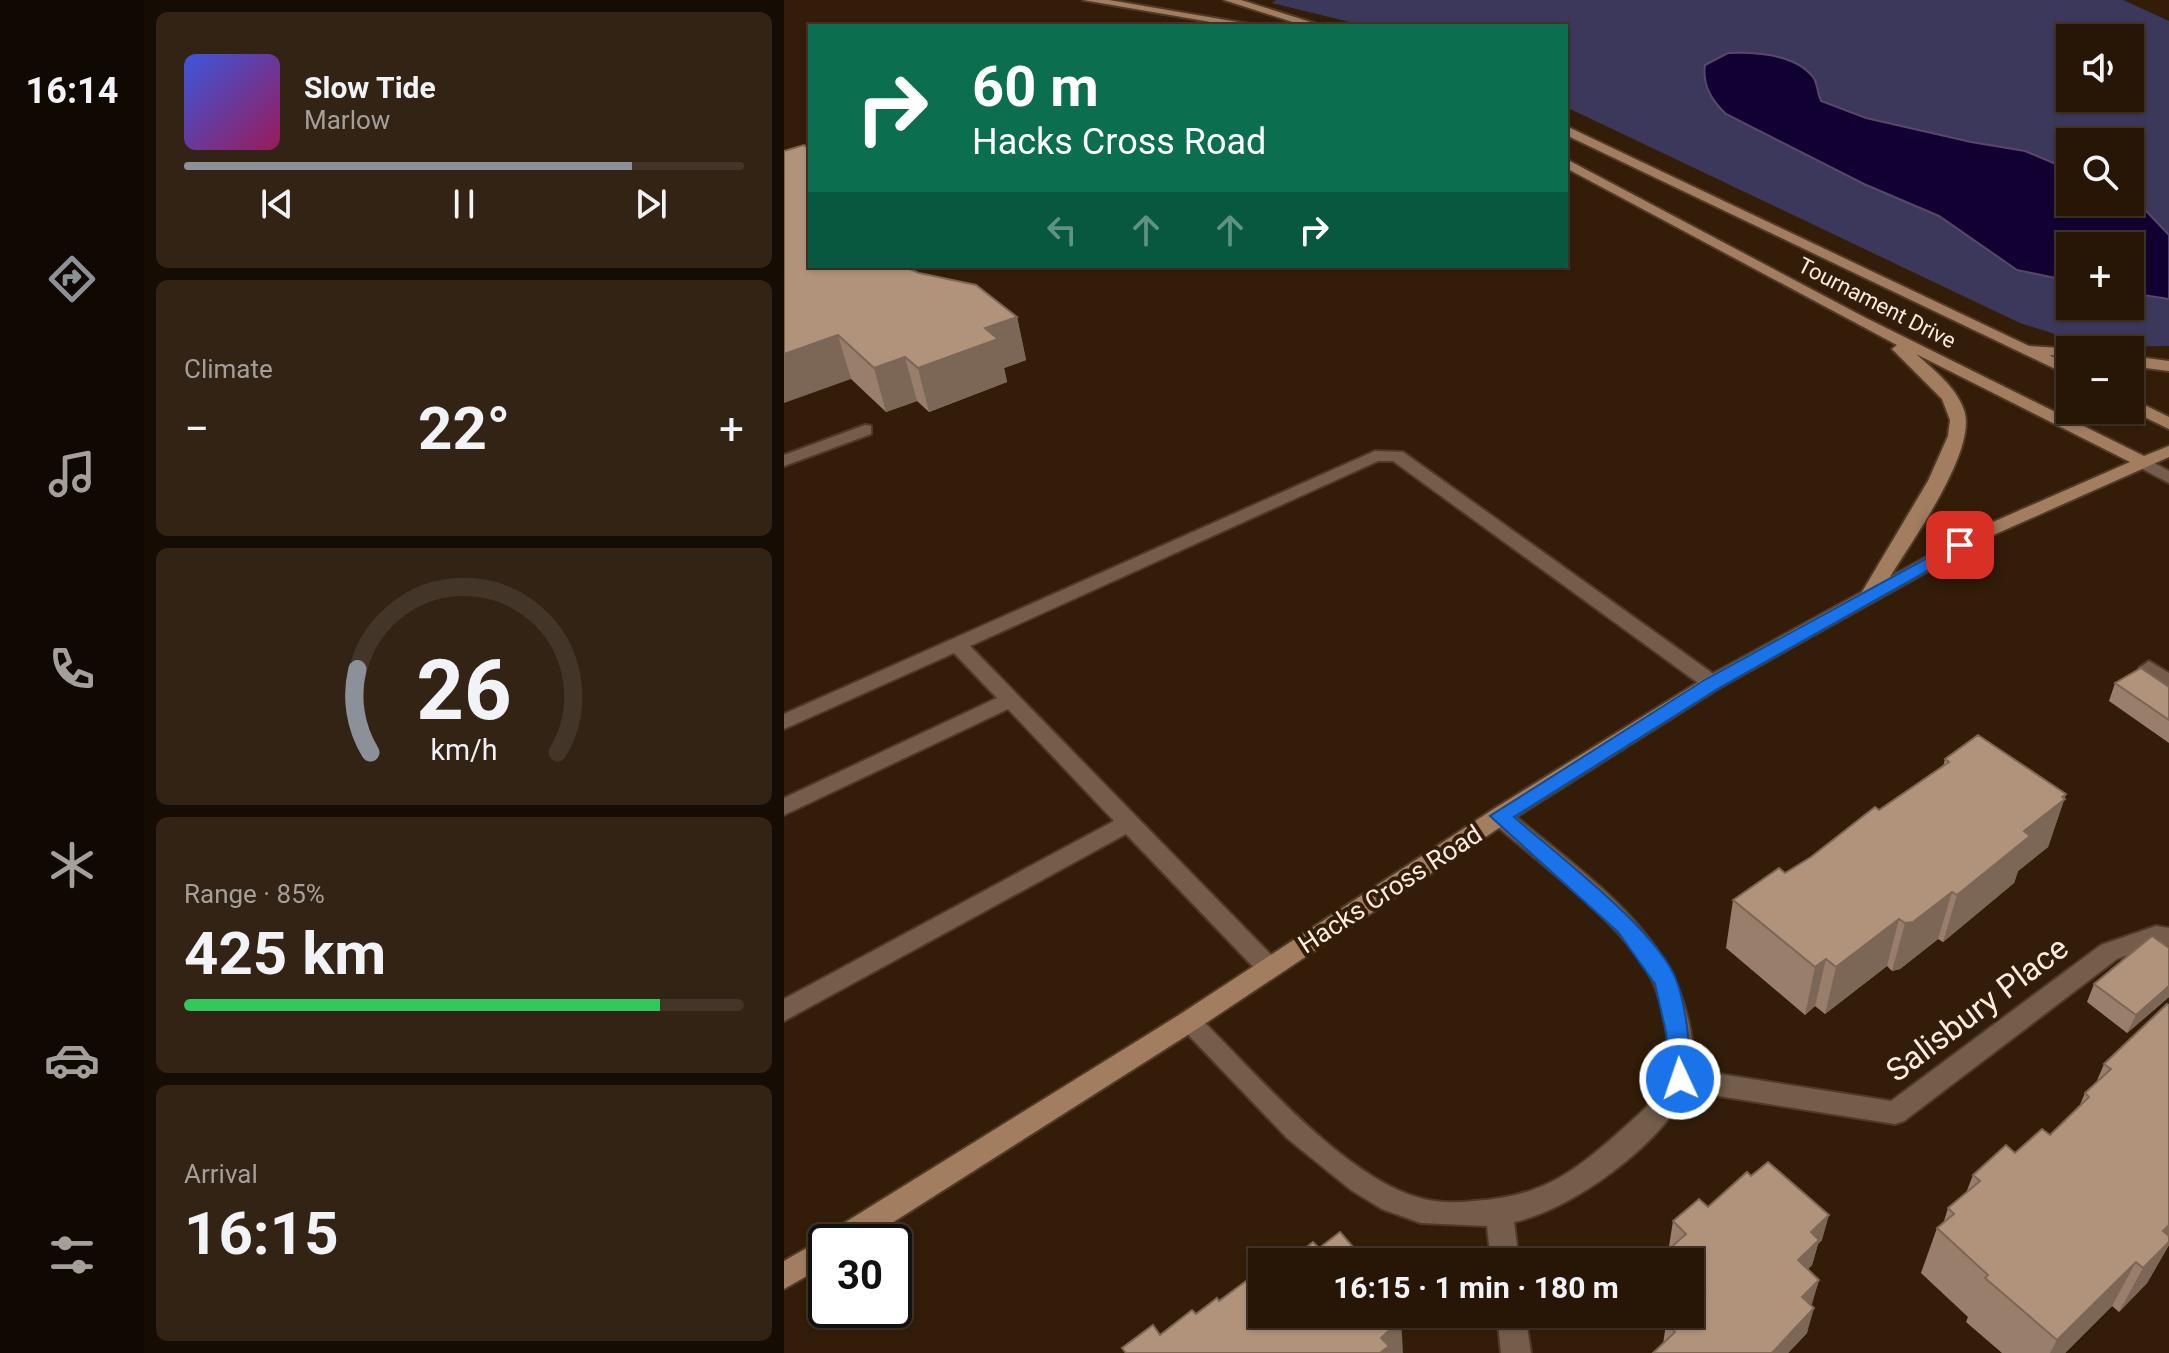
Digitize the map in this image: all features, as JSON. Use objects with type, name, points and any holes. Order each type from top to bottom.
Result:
[{"type":"street","points":[[1088,0],[1242,24]]},
{"type":"street","points":[[1229,0],[1310,24]]},
{"type":"street","name":"Tournament Drive","points":[[1568,131],[2056,363]]},
{"type":"street","name":"Tournament Drive","points":[[1568,164],[1879,331],[2143,462],[2169,478]]},
{"type":"street","points":[[1869,596],[1951,456],[1958,420],[1944,389],[1879,331]]},
{"type":"street","points":[[2029,349],[2056,351]]},
{"type":"street","points":[[2144,363],[2169,366]]},
{"type":"street","points":[[2144,411],[2169,424]]},
{"type":"street","points":[[784,461],[865,430]]},
{"type":"street","name":"Hacks Cross Road","points":[[867,1224],[1188,1022],[1500,816],[1712,683],[1983,533],[2169,451]]},
{"type":"street","points":[[784,722],[1375,456],[1397,456],[1712,683]]},
{"type":"street","points":[[957,644],[1269,968]]},
{"type":"street","points":[[2149,668],[2169,683]]},
{"type":"street","points":[[784,807],[1010,700]]},
{"type":"street","points":[[1188,1022],[1321,1150],[1380,1195],[1422,1211],[1499,1213],[1553,1198],[1602,1162],[1653,1118],[1680,1079],[1677,1032],[1666,981],[1625,926],[1500,816]]},
{"type":"street","points":[[784,1011],[1128,823]]},
{"type":"street","name":"Salisbury Place","points":[[1680,1079],[1895,1113],[2109,952],[2156,935],[2169,937]]},
{"type":"street","points":[[1499,1213],[1503,1248]]},
{"type":"street","points":[[784,1276],[808,1261]]},
{"type":"street","points":[[1513,1328],[1516,1353]]},
{"type":"shaded area","points":[[1276,0],[2123,0],[2169,21],[2169,346],[2144,346],[2144,336],[2061,336],[2020,323],[1568,108],[1568,24],[1358,24],[1272,3]]},
{"type":"shaded area","points":[[1728,53],[1762,54],[1785,59],[1796,63],[1813,77],[1821,101],[1866,118],[2025,151],[2056,164],[2056,216],[2144,216],[2144,209],[2169,235],[2169,299],[2144,295],[2144,232],[2056,232],[2056,278],[2017,270],[1939,216],[1864,184],[1726,114],[1709,92],[1705,65]]},
{"type":"building","points":[[804,145],[808,148],[808,268],[907,268],[976,285],[1017,317],[985,328],[998,339],[918,368],[905,357],[874,368],[838,335],[784,354],[784,151]]},
{"type":"building","points":[[2141,668],[2169,687],[2169,720],[2115,683]]},
{"type":"building","points":[[1978,735],[2066,794],[2062,797],[2065,799],[2024,831],[2030,836],[1957,895],[1952,892],[1913,922],[1905,923],[1899,919],[1836,967],[1826,959],[1815,967],[1733,900],[1779,868],[1785,873],[1811,857],[1875,807],[1879,810],[1949,762],[1945,759]]},
{"type":"building","points":[[2152,936],[2169,948],[2169,986],[2136,1015],[2094,984]]},
{"type":"building","points":[[2167,1004],[2169,1225],[2163,1231],[2169,1236],[2169,1242],[2143,1268],[2136,1262],[2057,1340],[1985,1278],[1988,1275],[1937,1228],[1954,1214],[1948,1208],[1980,1181],[1973,1175],[2006,1145],[2015,1153],[2042,1129],[2050,1135],[2089,1097],[2085,1093],[2111,1069],[2104,1064]]},
{"type":"building","points":[[1768,1162],[1829,1215],[1811,1232],[1819,1240],[1798,1260],[1819,1280],[1802,1297],[1814,1308],[1772,1353],[1653,1353],[1675,1332],[1670,1328],[1704,1328],[1704,1248],[1670,1248],[1686,1234],[1673,1221],[1699,1199],[1708,1207],[1747,1172],[1751,1176]]},
{"type":"building","points":[[1340,1232],[1354,1248],[1319,1248]]},
{"type":"building","points":[[1313,1242],[1319,1248],[1305,1248]]},
{"type":"building","points":[[1248,1280],[1248,1328],[1392,1328],[1381,1338],[1389,1346],[1380,1353],[1126,1353],[1122,1348],[1153,1325],[1160,1335],[1192,1310],[1196,1314],[1217,1298],[1219,1301]]},
{"type":"route","points":[[1680,1079],[1677,1032],[1666,981],[1625,926],[1500,816],[1712,683],[1960,545]]}]
